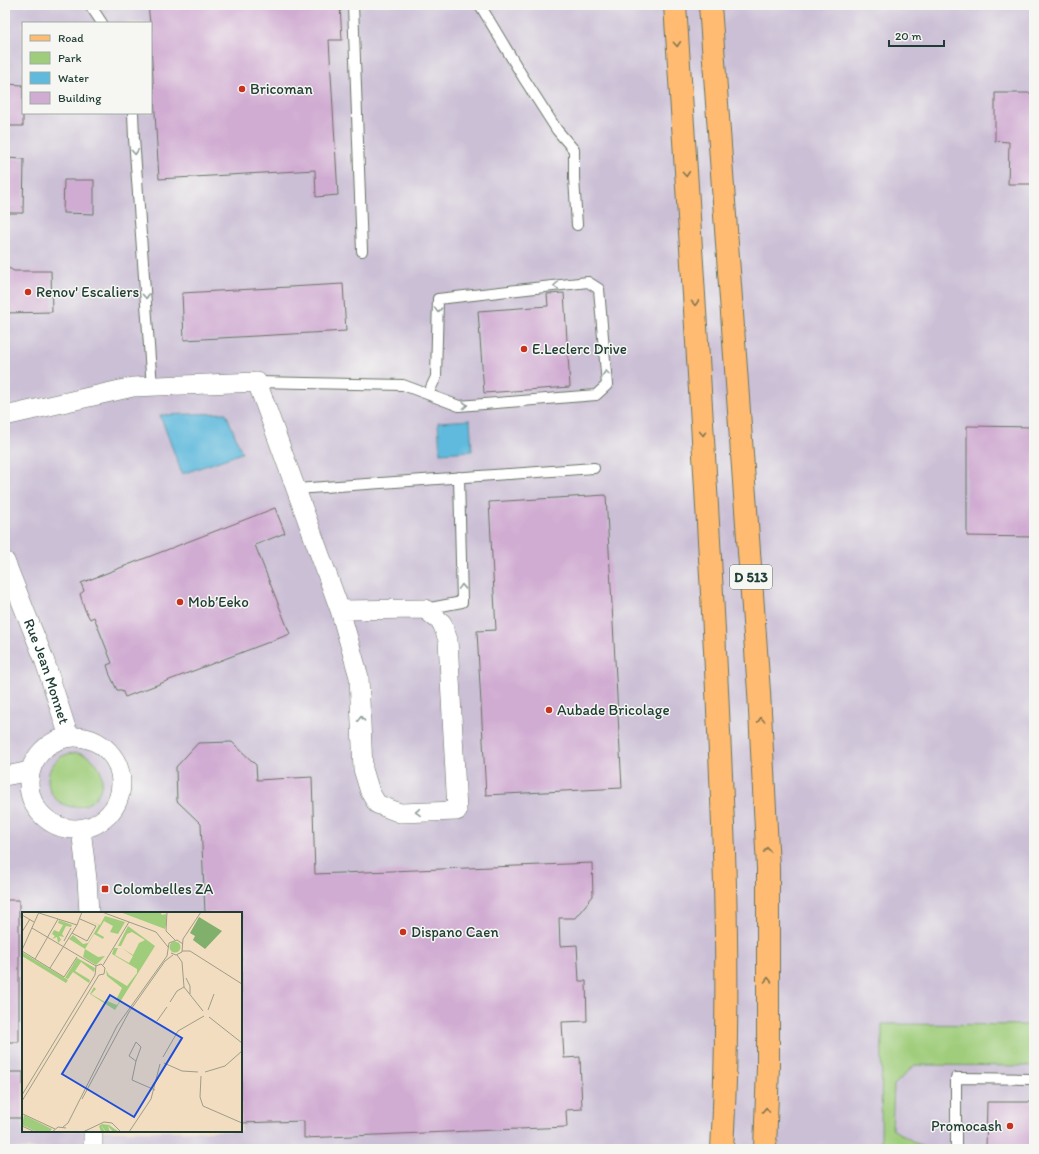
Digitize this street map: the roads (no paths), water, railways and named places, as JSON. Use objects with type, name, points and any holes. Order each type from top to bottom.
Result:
[{"type":"main road","name":"D 513","points":[[675,5],[709,526],[723,790],[726,1086],[722,1149]]},
{"type":"main road","name":"D 513","points":[[710,5],[756,655],[768,868],[768,1067],[765,1149]]},
{"type":"street","points":[[5,416],[133,388],[257,382],[340,610],[359,677],[363,769],[370,792],[377,804],[400,813],[457,811],[448,640],[442,623],[426,608],[340,610]]},
{"type":"street","name":"Rue Jean Monnet","points":[[5,561],[44,659],[69,737]]},
{"type":"street","points":[[69,737],[87,738],[103,746],[115,760],[121,776],[120,795],[112,811],[98,823],[81,829],[63,828],[47,820],[35,806],[29,789],[30,771],[38,755],[52,743],[69,737]]},
{"type":"street","points":[[5,776],[30,771]]},
{"type":"street","points":[[81,829],[89,912]]},
{"type":"street","points":[[93,1132],[93,1149]]},
{"type":"lane","points":[[90,5],[101,22]]},
{"type":"lane","points":[[353,5],[362,251]]},
{"type":"lane","points":[[480,5],[545,110],[558,130],[574,150],[577,225]]},
{"type":"lane","points":[[134,114],[134,138],[152,386]]},
{"type":"lane","points":[[257,382],[402,385],[459,406],[596,395],[607,385],[599,289],[588,282],[438,299],[436,377],[428,394]]},
{"type":"lane","points":[[296,489],[594,468]]},
{"type":"lane","points":[[426,608],[462,602],[459,478]]},
{"type":"lane","points":[[956,1149],[956,1078],[1034,1079]]},
{"type":"water","points":[[226,413],[242,453],[182,474],[160,415]]},
{"type":"water","points":[[470,420],[472,451],[440,453],[438,422]]},
{"type":"place","name":"Bricoman","points":[[242,89]]},
{"type":"place","name":"Renov' Escaliers","points":[[28,292]]},
{"type":"place","name":"E.Leclerc Drive","points":[[524,349]]},
{"type":"place","name":"Mob’Eeko","points":[[180,602]]},
{"type":"place","name":"Aubade Bricolage","points":[[549,710]]},
{"type":"place","name":"Colombelles ZA","points":[[105,889]]},
{"type":"place","name":"Dispano Caen","points":[[403,932]]},
{"type":"place","name":"Promocash","points":[[1010,1126]]}]
